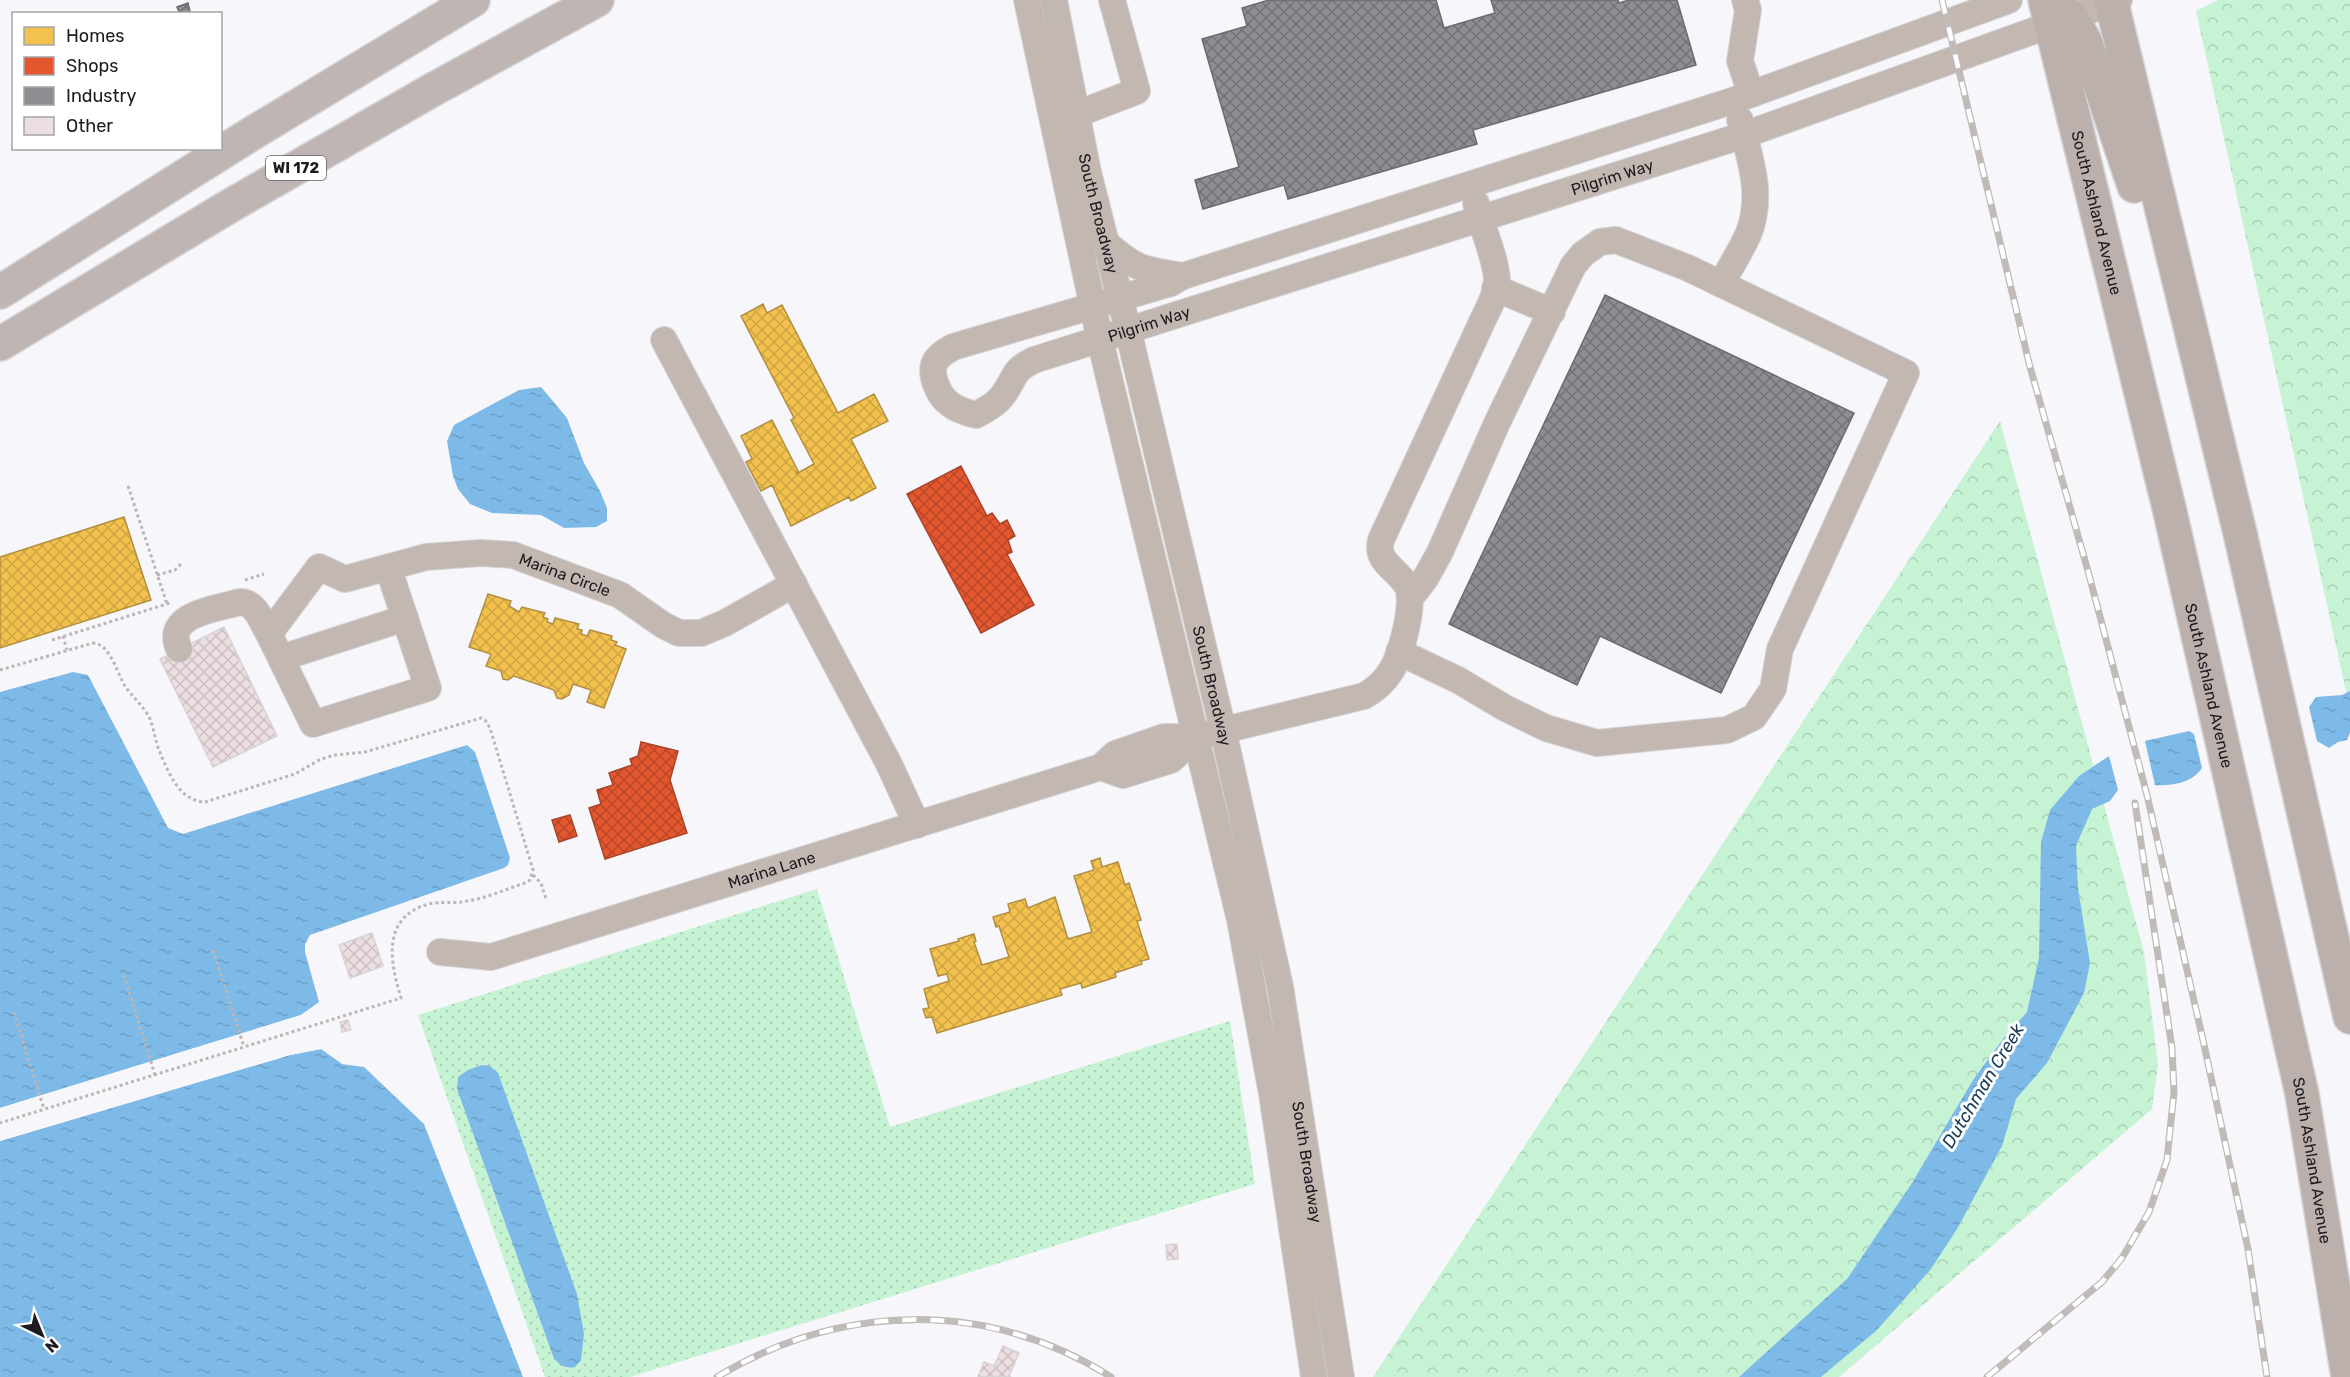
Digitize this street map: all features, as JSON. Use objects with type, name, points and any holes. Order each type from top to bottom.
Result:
[{"type":"highway","points":[[0,292],[256,131],[473,0]]},
{"type":"highway","name":"WI 172","points":[[0,344],[228,207],[434,89],[597,0]]},
{"type":"main road","points":[[2113,1],[2240,533],[2350,1017]]},
{"type":"main road","points":[[2056,11],[2086,43],[2157,252],[2182,297]]},
{"type":"main road","name":"South Ashland Avenue","points":[[2056,11],[2301,1094],[2348,1377]]},
{"type":"street","name":"South Broadway","points":[[1028,0],[1092,306],[1240,920],[1272,1095],[1314,1377]]},
{"type":"street","name":"South Broadway","points":[[1054,0],[1106,243],[1223,730],[1280,986],[1341,1377]]},
{"type":"street","points":[[1077,114],[1137,91],[1112,0]]},
{"type":"street","points":[[1721,284],[1748,233],[1755,204],[1754,172],[1744,135],[1740,61],[1748,10],[1745,0]]},
{"type":"street","name":"Pilgrim Way","points":[[2009,0],[1743,97],[1183,276],[1172,283],[953,347],[935,362],[933,373],[939,390],[948,404],[976,415],[987,410],[1002,398],[1020,367],[1128,330],[1744,135],[2056,11],[2113,1]]},
{"type":"street","points":[[1411,597],[1407,585],[1382,557],[1378,549],[1481,324],[1495,288],[1497,280],[1495,268],[1471,184]]},
{"type":"street","points":[[1399,652],[1458,680],[1505,708],[1545,728],[1597,743],[1727,730],[1754,717],[1773,689],[1780,649],[1906,373],[1721,284],[1640,248],[1616,240],[1600,242],[1583,254],[1573,266],[1497,423],[1440,552],[1425,579],[1411,597]]},
{"type":"street","points":[[1106,243],[1124,260],[1136,266],[1160,273],[1183,276]]},
{"type":"street","points":[[1495,288],[1552,312]]},
{"type":"street","points":[[664,340],[889,764],[917,825]]},
{"type":"street","name":"Marina Circle","points":[[268,634],[319,567],[345,579],[426,557],[482,553],[513,555],[620,595],[663,625],[679,633],[701,633],[794,584]]},
{"type":"street","points":[[179,649],[175,635],[185,619],[240,602],[248,602],[254,608],[268,634],[313,724],[428,688],[388,567]]},
{"type":"street","name":"Marina Lane","points":[[440,952],[491,957],[1101,767],[1123,775],[1171,760],[1196,738],[1364,696],[1383,682],[1392,670],[1399,652],[1411,597]]},
{"type":"street","points":[[280,658],[405,618]]},
{"type":"path","points":[[128,486],[167,604]]},
{"type":"path","points":[[157,575],[175,570],[183,562]]},
{"type":"path","points":[[243,581],[264,574]]},
{"type":"path","points":[[52,640],[178,601]]},
{"type":"path","points":[[63,636],[67,650]]},
{"type":"path","points":[[0,670],[97,643],[105,650],[126,687],[151,721],[159,750],[184,796],[205,802],[295,774],[321,759],[364,752],[475,718],[485,720],[490,728],[532,865],[532,875],[525,883],[467,902],[430,904],[404,919],[391,946],[391,962],[401,998],[0,1123]]},
{"type":"path","points":[[532,875],[541,884],[546,899]]},
{"type":"path","points":[[213,950],[244,1047]]},
{"type":"path","points":[[124,975],[155,1075]]},
{"type":"path","points":[[14,1012],[44,1109]]},
{"type":"green space","points":[[2218,0],[2350,0],[2350,709],[2196,11]]},
{"type":"green space","points":[[2000,421],[2144,952],[2158,1065],[2152,1109],[1839,1377],[1373,1377]]},
{"type":"green space","points":[[817,889],[890,1127],[1230,1021],[1255,1184],[630,1377],[545,1377],[418,1015]]},
{"type":"water","points":[[541,387],[567,418],[584,463],[607,508],[607,521],[596,527],[564,528],[541,515],[492,513],[470,504],[458,489],[453,476],[447,441],[454,425],[519,390]]},
{"type":"water","points":[[73,672],[88,675],[168,828],[183,834],[467,745],[475,752],[510,858],[508,865],[310,935],[305,944],[305,952],[319,1002],[301,1015],[0,1108],[0,692]]},
{"type":"water","points":[[2350,691],[2350,733],[2347,740],[2338,742],[2329,748],[2317,741],[2309,707],[2316,697],[2342,695]]},
{"type":"water","points":[[2189,731],[2194,734],[2202,768],[2193,777],[2182,782],[2155,785],[2145,741]]},
{"type":"water","name":"Dutchman Creek","points":[[2109,756],[2118,790],[2110,801],[2092,809],[2076,846],[2078,888],[2090,963],[2084,993],[2047,1063],[2016,1099],[2002,1146],[1957,1229],[1931,1269],[1877,1330],[1821,1377],[1739,1377],[1847,1279],[1912,1183],[1973,1080],[2003,1039],[2027,1012],[2039,958],[2041,842],[2050,810],[2079,776]]},
{"type":"water","points":[[321,1049],[342,1064],[364,1067],[424,1124],[523,1377],[0,1377],[0,1141],[290,1055]]},
{"type":"water","points":[[482,1065],[490,1066],[498,1073],[577,1294],[584,1334],[581,1360],[575,1367],[562,1366],[553,1356],[457,1089],[458,1077]]},
{"type":"pier","points":[[310,1010],[311,1012],[302,1018],[0,1111],[0,1108],[301,1015]]},
{"type":"pier","points":[[320,1046],[321,1049],[290,1055],[0,1141],[0,1138],[289,1052]]},
{"type":"building: Homes","points":[[763,304],[767,313],[782,305],[838,413],[874,394],[888,421],[851,439],[876,488],[851,501],[849,497],[791,526],[772,485],[761,491],[746,462],[752,459],[741,436],[772,420],[798,471],[796,474],[814,464],[791,420],[794,418],[741,316]]},
{"type":"building: Homes","points":[[124,517],[151,600],[0,648],[0,557]]},
{"type":"building: Homes","points":[[488,594],[511,601],[509,606],[519,612],[522,607],[545,613],[543,617],[548,619],[547,622],[553,624],[555,618],[579,624],[577,629],[582,630],[581,634],[587,636],[590,630],[612,636],[611,640],[617,642],[615,645],[626,649],[604,708],[587,702],[591,690],[573,684],[569,695],[562,699],[557,698],[554,690],[514,676],[508,680],[503,679],[501,671],[486,666],[491,654],[469,647]]},
{"type":"building: Homes","points":[[1100,858],[1102,867],[1118,862],[1125,885],[1129,883],[1141,920],[1137,921],[1149,959],[1141,961],[1142,964],[1115,973],[1116,977],[1082,988],[1081,983],[1060,989],[1062,995],[937,1033],[932,1017],[926,1018],[923,1009],[929,1008],[924,989],[949,981],[947,974],[938,976],[930,949],[974,934],[976,941],[974,942],[982,965],[1009,957],[999,926],[996,927],[993,917],[1010,912],[1008,904],[1025,899],[1028,908],[1055,897],[1068,939],[1092,932],[1074,876],[1094,870],[1091,861]]},
{"type":"building: Shops","points":[[961,466],[987,516],[992,513],[1000,524],[1007,520],[1015,536],[1008,540],[1012,552],[1007,554],[1034,605],[981,633],[907,494]]},
{"type":"building: Shops","points":[[641,742],[678,751],[670,780],[687,833],[605,859],[589,808],[601,804],[597,790],[613,785],[609,773],[632,765],[630,759],[638,756]]},
{"type":"building: Shops","points":[[570,815],[577,836],[559,842],[552,820]]},
{"type":"building: Industry","points":[[1269,0],[1436,0],[1444,28],[1495,13],[1491,0],[1618,0],[1619,3],[1629,0],[1677,0],[1696,65],[1473,130],[1477,144],[1288,199],[1284,185],[1203,209],[1195,180],[1239,167],[1202,39],[1247,26],[1242,8]]},
{"type":"building: Industry","points":[[188,3],[190,12],[179,12],[177,7]]},
{"type":"building: Industry","points":[[1605,295],[1854,413],[1721,693],[1600,636],[1577,685],[1449,624]]},
{"type":"building: Other","points":[[224,627],[277,736],[213,767],[160,659]]},
{"type":"building: Other","points":[[372,933],[383,966],[350,978],[339,945]]},
{"type":"building: Other","points":[[348,1020],[351,1030],[342,1032],[340,1022]]},
{"type":"building: Other","points":[[1177,1244],[1178,1259],[1167,1260],[1166,1245]]},
{"type":"building: Other","points":[[1003,1346],[1019,1353],[1009,1376],[1011,1377],[978,1377],[984,1362],[994,1366]]},
{"type":"railway","points":[[1942,0],[2030,367],[2088,571],[2147,795],[2248,1249],[2267,1377]]},
{"type":"railway","points":[[1987,1377],[2102,1282],[2122,1258],[2149,1212],[2167,1160],[2174,1092],[2172,1048],[2135,803]]},
{"type":"railway","points":[[717,1377],[764,1352],[813,1334],[863,1323],[914,1320],[965,1323],[1015,1334],[1064,1352],[1111,1377]]}]
